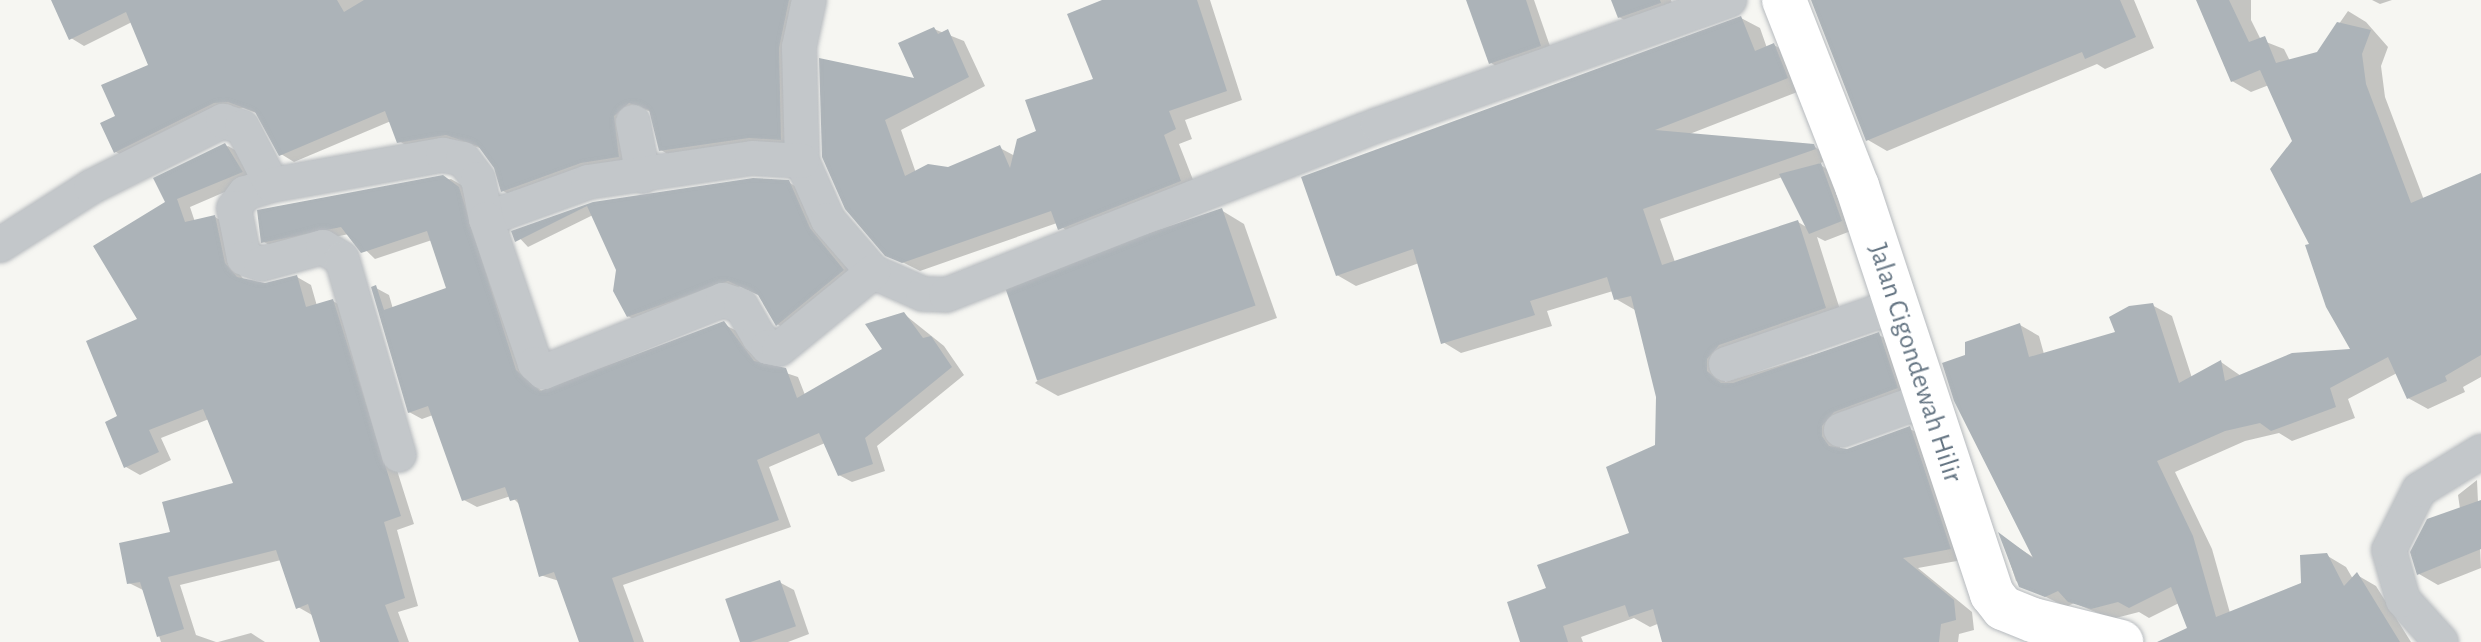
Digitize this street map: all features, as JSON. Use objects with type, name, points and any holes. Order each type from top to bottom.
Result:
[{"type":"street","points":[[809,0],[799,47],[802,161],[828,220],[873,272],[923,294],[946,295],[1392,120],[1729,0]]},
{"type":"street","name":"Jalan Cigondewah Hilir","points":[[1784,0],[1897,305],[1992,594],[2003,608],[2121,642]]},
{"type":"street","points":[[0,245],[91,187],[223,121],[242,127],[272,185]]},
{"type":"street","points":[[633,122],[643,176]]},
{"type":"street","points":[[399,455],[342,259],[323,247],[261,264],[244,258],[234,208],[245,193],[272,185],[443,155],[463,159],[472,168],[535,364],[544,372],[723,300],[741,306],[759,337],[768,347],[779,349],[873,272]]},
{"type":"street","points":[[486,219],[588,182],[752,158],[802,161]]},
{"type":"street","points":[[1726,364],[1897,305]]},
{"type":"street","points":[[1841,430],[1927,399]]},
{"type":"street","points":[[2441,642],[2403,600],[2389,550],[2419,490],[2481,452]]},
{"type":"building","points":[[51,0],[337,0],[344,12],[364,0],[789,0],[779,48],[781,140],[749,138],[659,151],[649,110],[629,103],[614,116],[619,157],[581,163],[501,192],[494,168],[478,146],[446,135],[397,143],[385,111],[279,156],[255,112],[228,102],[214,103],[114,153],[100,123],[115,116],[101,85],[148,65],[126,12],[69,40]]},
{"type":"building","points":[[1102,0],[1197,0],[1227,91],[1169,111],[1176,129],[1164,135],[1181,181],[1058,230],[1051,211],[902,263],[885,256],[845,209],[822,157],[819,58],[914,78],[898,43],[934,27],[938,34],[948,29],[969,77],[885,120],[905,176],[928,164],[948,167],[1000,145],[1010,168],[1017,139],[1036,131],[1025,100],[1093,79],[1067,14]]},
{"type":"building","points":[[1466,0],[1526,0],[1541,46],[1489,64]]},
{"type":"building","points":[[1611,0],[1660,0],[1661,3],[1618,18]]},
{"type":"building","points":[[1811,0],[2120,0],[2136,37],[2085,59],[2082,52],[1866,141]]},
{"type":"building","points":[[2196,0],[2229,0],[2249,42],[2265,36],[2276,63],[2317,52],[2337,22],[2371,30],[2362,54],[2366,84],[2411,203],[2481,173],[2481,355],[2445,376],[2447,381],[2407,399],[2388,357],[2330,388],[2336,407],[2271,431],[2260,423],[2225,431],[2157,461],[2193,536],[2216,617],[2301,583],[2300,555],[2327,553],[2344,586],[2357,572],[2400,642],[2157,642],[2187,628],[2171,587],[2129,608],[2118,602],[2091,609],[2068,602],[2058,591],[2045,597],[2019,587],[1998,532],[2033,558],[1954,401],[1942,363],[1965,355],[1965,342],[2020,323],[2029,357],[2115,332],[2109,317],[2129,306],[2153,303],[2179,383],[2221,360],[2225,381],[2292,353],[2350,349],[2326,307],[2305,245],[2309,244],[2270,169],[2292,141],[2260,70],[2231,82]]},
{"type":"building","points":[[1741,16],[1755,51],[1774,43],[1788,78],[1655,130],[1814,144],[1816,149],[1643,209],[1662,265],[1798,220],[1826,308],[1719,345],[1707,359],[1707,371],[1721,383],[1733,383],[1879,332],[1898,388],[1834,412],[1822,426],[1822,436],[1829,446],[1847,449],[1910,426],[1951,549],[1903,558],[1954,600],[1956,620],[1941,624],[1939,642],[1662,642],[1653,609],[1629,617],[1625,605],[1563,626],[1568,642],[1520,642],[1507,602],[1546,588],[1537,565],[1629,533],[1606,467],[1655,445],[1656,397],[1631,296],[1614,300],[1607,277],[1530,301],[1535,315],[1441,344],[1413,249],[1336,276],[1301,177]]},
{"type":"building","points":[[225,143],[243,172],[177,199],[185,222],[215,215],[225,263],[237,277],[265,283],[297,275],[306,307],[333,299],[401,516],[384,522],[405,598],[385,605],[399,642],[320,642],[308,604],[296,609],[276,550],[168,577],[184,629],[157,637],[140,582],[127,584],[119,543],[170,532],[162,502],[233,483],[203,409],[149,430],[159,452],[124,468],[105,422],[117,416],[86,341],[137,319],[93,246],[165,202],[153,178]]},
{"type":"building","points":[[1821,163],[1842,221],[1809,234],[1779,174]]},
{"type":"building","points":[[443,175],[459,187],[516,370],[540,391],[724,321],[754,361],[786,368],[797,398],[882,349],[865,324],[904,312],[923,338],[931,336],[952,367],[865,438],[873,464],[838,476],[819,433],[757,460],[779,520],[612,578],[634,642],[579,642],[554,572],[539,577],[517,499],[510,501],[505,487],[462,501],[428,406],[408,413],[371,287],[376,285],[384,310],[446,288],[427,231],[361,253],[341,227],[261,243],[257,210]]},
{"type":"building","points":[[753,178],[789,180],[810,228],[844,270],[776,326],[758,295],[728,281],[627,317],[613,291],[616,270],[587,206],[515,242],[511,231],[593,202]]},
{"type":"building","points":[[1222,208],[1256,305],[1037,381],[1004,283]]},
{"type":"building","points":[[2481,500],[2481,549],[2417,575],[2410,552],[2427,519]]},
{"type":"building","points":[[780,580],[796,626],[750,642],[740,642],[725,599]]}]
